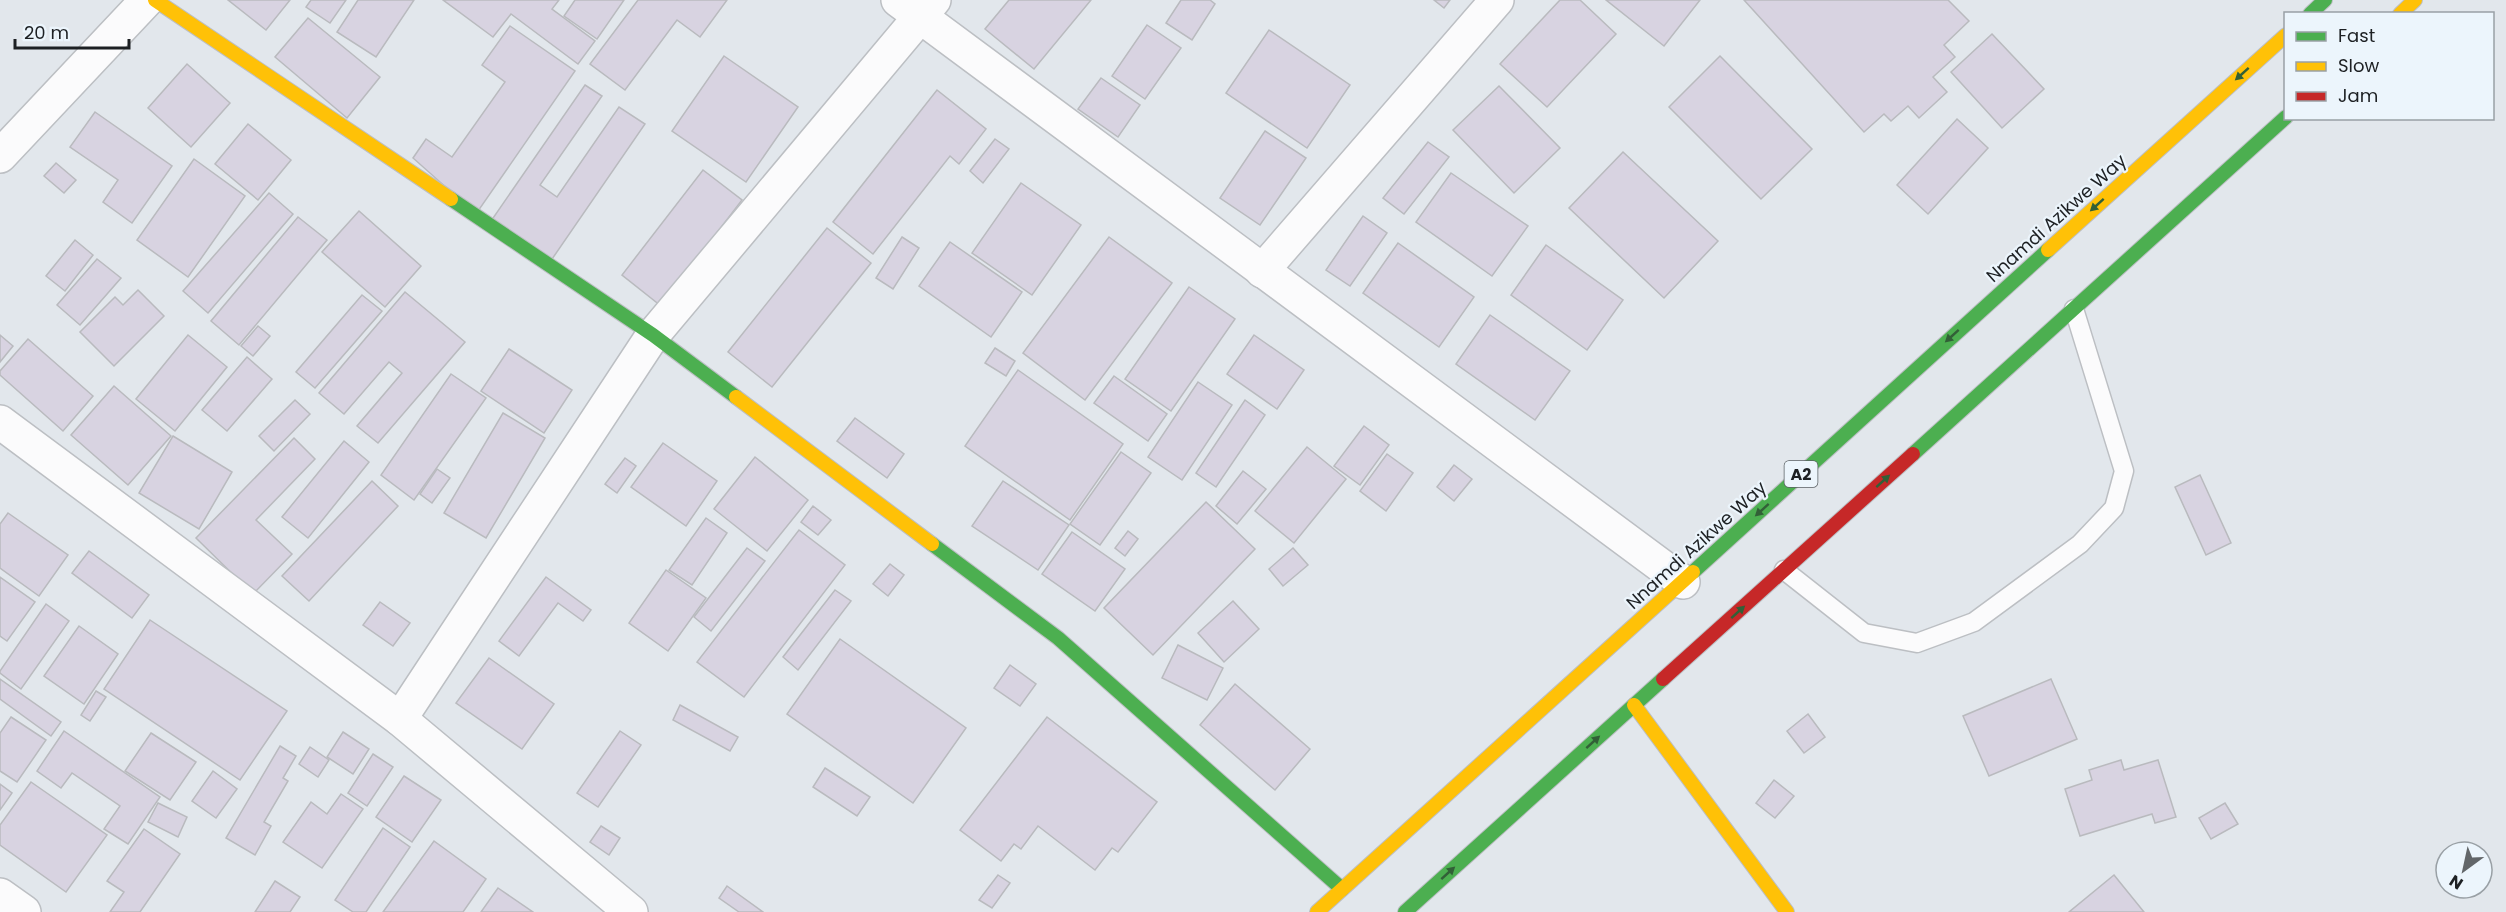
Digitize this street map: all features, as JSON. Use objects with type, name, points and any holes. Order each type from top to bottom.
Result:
[{"type":"main road","points":[[155,0],[653,335],[1058,638],[1342,889]]},
{"type":"main road","points":[[2312,12],[2325,0]]},
{"type":"main road","points":[[2402,12],[2415,0]]},
{"type":"main road","name":"Nnamdi Azikwe Way","points":[[1317,912],[2284,37]]},
{"type":"main road","points":[[1405,912],[2284,119]]},
{"type":"main road","points":[[1634,705],[1787,912]]},
{"type":"street","points":[[0,156],[147,0]]},
{"type":"street","points":[[1262,271],[1497,0]]},
{"type":"street","points":[[400,719],[653,335],[918,5],[1262,271],[1683,582]]},
{"type":"street","points":[[0,422],[400,719],[631,912]]},
{"type":"street","points":[[0,895],[24,912]]},
{"type":"lane","points":[[1784,570],[1864,633],[1917,643],[1974,622],[2080,544],[2114,508],[2124,471],[2074,309]]},
{"type":"building","points":[[228,0],[290,0],[266,30]]},
{"type":"building","points":[[311,0],[346,0],[330,23],[306,7]]},
{"type":"building","points":[[358,0],[414,0],[376,57],[337,32]]},
{"type":"building","points":[[443,0],[559,0],[552,9],[595,41],[578,64],[511,14],[493,37]]},
{"type":"building","points":[[575,0],[624,0],[597,39],[564,16]]},
{"type":"building","points":[[638,0],[727,0],[700,37],[677,20],[625,90],[590,64]]},
{"type":"building","points":[[1009,0],[1091,0],[1034,69],[985,29]]},
{"type":"building","points":[[1181,0],[1210,0],[1215,4],[1192,40],[1166,23]]},
{"type":"building","points":[[1434,0],[1450,0],[1444,8]]},
{"type":"building","points":[[1560,0],[1580,0],[1616,34],[1547,107],[1500,64]]},
{"type":"building","points":[[1606,0],[1700,0],[1664,46]]},
{"type":"building","points":[[1744,0],[1948,0],[1969,21],[1944,45],[1955,57],[1933,77],[1947,92],[1919,118],[1908,106],[1891,121],[1884,114],[1864,132]]},
{"type":"building","points":[[308,18],[380,77],[347,118],[275,57]]},
{"type":"building","points":[[1147,25],[1181,48],[1145,99],[1112,76]]},
{"type":"building","points":[[510,26],[575,71],[476,214],[413,158],[426,139],[452,157],[505,82],[482,65]]},
{"type":"building","points":[[1269,30],[1350,85],[1307,148],[1226,93]]},
{"type":"building","points":[[1992,34],[2044,89],[2002,128],[1951,72]]},
{"type":"building","points":[[724,56],[798,107],[746,182],[672,131]]},
{"type":"building","points":[[1720,56],[1812,149],[1761,199],[1669,107]]},
{"type":"building","points":[[187,64],[230,103],[191,147],[148,108]]},
{"type":"building","points":[[1101,78],[1140,105],[1118,137],[1078,109]]},
{"type":"building","points":[[585,85],[602,96],[540,185],[557,197],[619,107],[645,124],[550,262],[491,221]]},
{"type":"building","points":[[1499,86],[1560,148],[1514,193],[1453,130]]},
{"type":"building","points":[[937,90],[986,129],[959,164],[950,156],[873,254],[833,222]]},
{"type":"building","points":[[95,112],[172,166],[132,223],[103,202],[118,180],[70,147]]},
{"type":"building","points":[[1957,119],[1988,148],[1928,214],[1897,185]]},
{"type":"building","points":[[248,124],[291,160],[258,200],[215,164]]},
{"type":"building","points":[[1265,131],[1306,158],[1260,225],[1220,198]]},
{"type":"building","points":[[995,139],[1009,149],[983,183],[970,171]]},
{"type":"building","points":[[1428,142],[1449,157],[1404,214],[1383,198]]},
{"type":"building","points":[[1623,152],[1718,241],[1664,298],[1569,208]]},
{"type":"building","points":[[194,159],[245,196],[188,277],[137,240]]},
{"type":"building","points":[[56,163],[76,180],[64,193],[44,176]]},
{"type":"building","points":[[703,170],[742,200],[661,306],[622,275]]},
{"type":"building","points":[[1451,173],[1528,226],[1492,276],[1416,222]]},
{"type":"building","points":[[1021,183],[1081,225],[1032,295],[972,253]]},
{"type":"building","points":[[269,193],[293,214],[208,313],[183,291]]},
{"type":"building","points":[[359,211],[421,266],[385,307],[322,252]]},
{"type":"building","points":[[1363,216],[1387,233],[1350,286],[1326,270]]},
{"type":"building","points":[[298,217],[327,240],[239,345],[211,321]]},
{"type":"building","points":[[827,228],[871,263],[772,387],[728,352]]},
{"type":"building","points":[[902,237],[919,248],[893,289],[876,278]]},
{"type":"building","points":[[1109,237],[1172,283],[1085,400],[1023,353]]},
{"type":"building","points":[[75,240],[93,255],[65,291],[46,276]]},
{"type":"building","points":[[950,242],[1022,292],[991,337],[919,286]]},
{"type":"building","points":[[1398,243],[1474,297],[1439,347],[1363,293]]},
{"type":"building","points":[[1546,245],[1623,300],[1587,350],[1511,295]]},
{"type":"building","points":[[97,259],[121,278],[80,325],[57,305]]},
{"type":"building","points":[[1189,287],[1235,319],[1171,411],[1125,379]]},
{"type":"building","points":[[138,290],[164,316],[114,366],[80,332],[115,297],[123,305]]},
{"type":"building","points":[[405,292],[465,342],[378,443],[357,426],[402,373],[389,362],[344,414],[319,393]]},
{"type":"building","points":[[362,295],[382,311],[315,388],[296,372]]},
{"type":"building","points":[[1490,315],[1570,371],[1535,420],[1456,364]]},
{"type":"building","points":[[258,326],[270,336],[253,356],[241,346]]},
{"type":"building","points":[[0,335],[13,346],[0,362]]},
{"type":"building","points":[[188,335],[227,367],[175,431],[136,399]]},
{"type":"building","points":[[1254,335],[1304,370],[1277,409],[1227,374]]},
{"type":"building","points":[[28,339],[93,396],[63,431],[0,375],[0,371]]},
{"type":"building","points":[[995,348],[1015,361],[1006,376],[985,363]]},
{"type":"building","points":[[509,349],[572,390],[544,433],[481,391]]},
{"type":"building","points":[[247,357],[272,379],[227,431],[202,410]]},
{"type":"building","points":[[1018,370],[1123,444],[1070,520],[965,446]]},
{"type":"building","points":[[451,374],[486,398],[414,500],[381,475]]},
{"type":"building","points":[[1114,376],[1167,414],[1148,441],[1094,403]]},
{"type":"building","points":[[1198,382],[1232,405],[1182,480],[1148,457]]},
{"type":"building","points":[[114,386],[171,436],[128,485],[71,435]]},
{"type":"building","points":[[295,400],[310,414],[274,451],[259,436]]},
{"type":"building","points":[[1245,400],[1265,415],[1216,487],[1196,473]]},
{"type":"building","points":[[503,413],[545,438],[486,538],[444,513]]},
{"type":"building","points":[[855,418],[904,454],[887,478],[837,441]]},
{"type":"building","points":[[1364,426],[1389,445],[1360,485],[1334,466]]},
{"type":"building","points":[[173,436],[232,472],[199,529],[139,493]]},
{"type":"building","points":[[294,438],[315,459],[256,520],[292,554],[253,594],[196,538]]},
{"type":"building","points":[[344,441],[369,462],[308,538],[282,517]]},
{"type":"building","points":[[663,443],[717,481],[686,526],[631,487]]},
{"type":"building","points":[[1307,447],[1346,479],[1294,543],[1255,511]]},
{"type":"building","points":[[1121,452],[1151,473],[1100,545],[1070,524]]},
{"type":"building","points":[[1387,454],[1413,473],[1386,511],[1360,491]]},
{"type":"building","points":[[755,457],[808,500],[767,551],[714,509]]},
{"type":"building","points":[[625,458],[636,466],[617,493],[605,484]]},
{"type":"building","points":[[1454,465],[1472,479],[1454,501],[1437,487]]},
{"type":"building","points":[[437,469],[450,478],[432,503],[420,494]]},
{"type":"building","points":[[1243,471],[1266,489],[1237,524],[1216,506]]},
{"type":"building","points":[[2200,475],[2231,543],[2206,555],[2175,487]]},
{"type":"building","points":[[372,481],[398,506],[309,601],[282,576]]},
{"type":"building","points":[[1003,481],[1069,525],[1038,570],[972,526]]},
{"type":"building","points":[[1206,502],[1255,549],[1153,655],[1104,608]]},
{"type":"building","points":[[813,506],[831,520],[818,535],[801,522]]},
{"type":"building","points":[[8,513],[68,555],[39,596],[0,568],[0,524]]},
{"type":"building","points":[[706,518],[727,533],[692,585],[669,570]]},
{"type":"building","points":[[799,530],[845,565],[744,697],[697,662]]},
{"type":"building","points":[[1128,531],[1138,539],[1125,556],[1115,548]]},
{"type":"building","points":[[1072,532],[1125,569],[1095,611],[1042,574]]},
{"type":"building","points":[[747,548],[765,561],[711,631],[694,617]]},
{"type":"building","points":[[1293,548],[1308,565],[1283,586],[1269,569]]},
{"type":"building","points":[[89,551],[149,595],[132,618],[72,573]]},
{"type":"building","points":[[890,564],[904,575],[888,596],[873,584]]},
{"type":"building","points":[[666,570],[706,598],[668,651],[629,623]]},
{"type":"building","points":[[0,577],[35,602],[7,641],[0,636]]},
{"type":"building","points":[[546,577],[591,610],[583,621],[558,603],[519,656],[499,641]]},
{"type":"building","points":[[835,590],[851,601],[798,670],[783,657]]},
{"type":"building","points":[[1233,601],[1259,629],[1224,662],[1198,633]]},
{"type":"building","points":[[380,602],[410,623],[393,646],[363,625]]},
{"type":"building","points":[[46,604],[69,621],[21,689],[0,671]]},
{"type":"building","points":[[150,620],[287,711],[240,780],[104,689]]},
{"type":"building","points":[[79,626],[118,654],[84,704],[44,676]]},
{"type":"building","points":[[840,639],[966,728],[913,803],[787,714]]},
{"type":"building","points":[[1178,645],[1223,668],[1207,700],[1162,678]]},
{"type":"building","points":[[489,658],[554,704],[522,749],[456,703]]},
{"type":"building","points":[[1010,665],[1036,684],[1020,706],[994,688]]},
{"type":"building","points":[[0,679],[61,722],[51,736],[0,699]]},
{"type":"building","points":[[2051,679],[2077,739],[1989,776],[1963,716]]},
{"type":"building","points":[[1235,684],[1310,749],[1275,790],[1200,725]]},
{"type":"building","points":[[96,691],[106,697],[90,721],[81,715]]},
{"type":"building","points":[[680,705],[738,737],[730,751],[673,720]]},
{"type":"building","points":[[1808,714],[1825,737],[1804,753],[1787,731]]},
{"type":"building","points":[[11,717],[46,740],[17,782],[0,771],[0,733]]},
{"type":"building","points":[[1047,717],[1157,802],[1118,852],[1112,848],[1095,870],[1038,826],[1021,849],[1014,844],[1001,861],[960,830]]},
{"type":"building","points":[[64,731],[160,797],[128,844],[104,829],[120,806],[72,773],[61,788],[37,771]]},
{"type":"building","points":[[620,731],[641,745],[598,807],[577,793]]},
{"type":"building","points":[[343,732],[369,749],[353,774],[327,757]]},
{"type":"building","points":[[151,733],[196,762],[170,800],[125,771]]},
{"type":"building","points":[[280,746],[296,756],[283,778],[288,781],[264,822],[271,826],[255,855],[226,838]]},
{"type":"building","points":[[310,747],[329,760],[318,777],[299,764]]},
{"type":"building","points":[[373,754],[393,767],[367,806],[348,793]]},
{"type":"building","points":[[2121,760],[2124,770],[2158,760],[2176,817],[2155,823],[2152,814],[2080,836],[2065,789],[2092,780],[2089,770]]},
{"type":"building","points":[[825,768],[870,797],[857,816],[813,787]]},
{"type":"building","points":[[213,771],[237,789],[216,818],[192,801]]},
{"type":"building","points":[[404,776],[441,800],[412,842],[376,817]]},
{"type":"building","points":[[1774,780],[1794,796],[1775,818],[1756,803]]},
{"type":"building","points":[[31,782],[107,835],[66,892],[0,845],[0,825]]},
{"type":"building","points":[[0,784],[12,793],[0,810]]},
{"type":"building","points":[[341,794],[363,809],[322,868],[283,842],[311,802],[327,814]]},
{"type":"building","points":[[158,803],[187,817],[178,837],[148,822]]},
{"type":"building","points":[[2225,803],[2238,824],[2211,839],[2199,818]]},
{"type":"building","points":[[601,826],[620,838],[609,855],[590,842]]},
{"type":"building","points":[[383,828],[410,847],[366,912],[353,912],[335,900]]},
{"type":"building","points":[[144,829],[180,854],[140,912],[110,912],[124,892],[107,881]]},
{"type":"building","points":[[434,841],[486,879],[463,912],[383,912]]},
{"type":"building","points":[[998,875],[1010,883],[992,908],[979,900]]},
{"type":"building","points":[[2114,875],[2144,912],[2069,912]]},
{"type":"building","points":[[275,881],[300,897],[290,912],[255,912]]},
{"type":"building","points":[[727,886],[763,912],[739,912],[719,898]]},
{"type":"building","points":[[498,888],[533,912],[481,912]]},
{"type":"traffic: fast","points":[[2312,12],[2325,0]]},
{"type":"traffic: fast","points":[[1913,454],[2284,119]]},
{"type":"traffic: fast","points":[[451,199],[653,335],[736,397]]},
{"type":"traffic: fast","points":[[1693,572],[2048,250]]},
{"type":"traffic: fast","points":[[932,544],[1058,638],[1342,889]]},
{"type":"traffic: fast","points":[[1405,912],[1663,679]]},
{"type":"traffic: slow","points":[[155,0],[451,199]]},
{"type":"traffic: slow","points":[[2402,12],[2415,0]]},
{"type":"traffic: slow","points":[[2048,250],[2284,37]]},
{"type":"traffic: slow","points":[[736,397],[932,544]]},
{"type":"traffic: slow","points":[[1317,912],[1693,572]]},
{"type":"traffic: slow","points":[[1634,705],[1787,912]]},
{"type":"traffic: jam","points":[[1663,679],[1913,454]]}]
